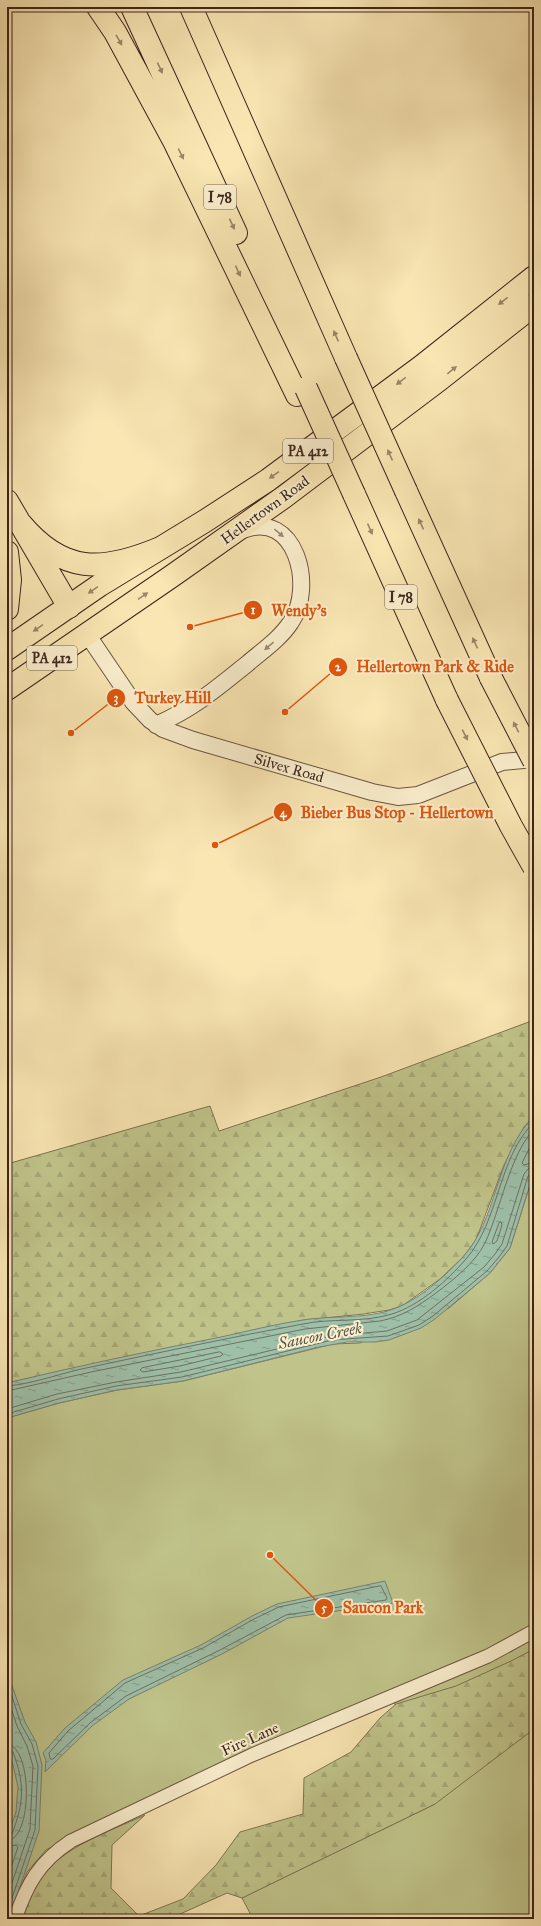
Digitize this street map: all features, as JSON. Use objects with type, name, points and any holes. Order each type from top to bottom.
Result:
[{"type":"highway","points":[[98,7],[118,37],[174,141],[302,391]]},
{"type":"highway","name":"I 78","points":[[132,7],[302,391],[354,494],[447,700],[511,826],[534,867]]},
{"type":"highway","points":[[191,7],[326,314],[491,678],[534,760]]},
{"type":"highway","points":[[198,7],[280,190],[326,314]]},
{"type":"highway","name":"Hellertown Road","points":[[7,649],[69,607],[158,549],[228,506],[287,466],[422,366],[534,277]]},
{"type":"highway","name":"Hellertown Road","points":[[7,689],[219,544],[439,380],[534,305]]},
{"type":"highway","points":[[7,501],[14,527],[42,562],[69,607],[88,634]]},
{"type":"highway","points":[[14,527],[52,553],[73,562],[84,564],[108,565],[119,563],[158,549]]},
{"type":"highway","points":[[7,552],[10,580],[7,609]]},
{"type":"street","points":[[156,725],[189,709],[217,688],[281,635],[292,621],[297,611],[301,587],[299,565],[290,546],[280,532],[270,527],[256,526],[240,531],[219,544]]},
{"type":"street","name":"Silvex Road","points":[[88,634],[133,702],[156,725],[181,736],[222,749],[372,792],[398,797],[409,797],[428,792],[502,762],[534,760]]},
{"type":"street","name":"Fire Lane","points":[[15,1919],[34,1876],[51,1855],[71,1841],[252,1754],[488,1656],[534,1631]]},
{"type":"green space","points":[[534,1020],[534,1116],[524,1127],[504,1165],[476,1240],[463,1257],[440,1279],[402,1306],[389,1310],[364,1314],[304,1320],[7,1383],[7,1164],[210,1106],[219,1131],[381,1077]]},
{"type":"green space","points":[[534,1172],[534,1919],[253,1919],[242,1898],[435,1804],[390,1692],[250,1749],[106,1817],[46,1850],[27,1872],[9,1919],[7,1919],[7,1418],[59,1403],[117,1390],[183,1381],[333,1344],[360,1343],[449,1308],[490,1273],[510,1248]]},
{"type":"green space","points":[[534,1649],[534,1729],[435,1804],[242,1898],[227,1893],[169,1919],[23,1919],[36,1883],[49,1867],[61,1857],[88,1841],[145,1815],[112,1845],[111,1888],[139,1916],[183,1899],[216,1865],[240,1832],[303,1814],[304,1778],[351,1752],[380,1718],[396,1704],[456,1686]]},
{"type":"water","name":"Saucon Creek","points":[[534,1116],[534,1172],[510,1248],[490,1273],[435,1319],[421,1328],[389,1340],[375,1342],[347,1342],[319,1347],[183,1381],[117,1390],[59,1403],[7,1418],[7,1383],[303,1320],[378,1313],[410,1302],[441,1278],[462,1258],[474,1243],[483,1226],[511,1150],[521,1132]]},
{"type":"water","points":[[385,1581],[393,1603],[288,1618],[222,1654],[129,1699],[92,1726],[45,1772],[46,1760],[43,1753],[65,1728],[123,1680],[201,1645],[252,1616],[277,1604]]},
{"type":"water","points":[[7,1672],[25,1722],[36,1742],[42,1765],[39,1831],[9,1919],[7,1919],[7,1838],[16,1812],[18,1787],[13,1765],[7,1749]]},
{"type":"place","name":"Wendy's","points":[[190,627]]},
{"type":"place","name":"Hellertown Park & Ride","points":[[285,712]]},
{"type":"place","name":"Turkey Hill","points":[[71,733]]},
{"type":"place","name":"Bieber Bus Stop - Hellertown","points":[[215,845]]},
{"type":"place","name":"Saucon Park","points":[[270,1555]]}]
